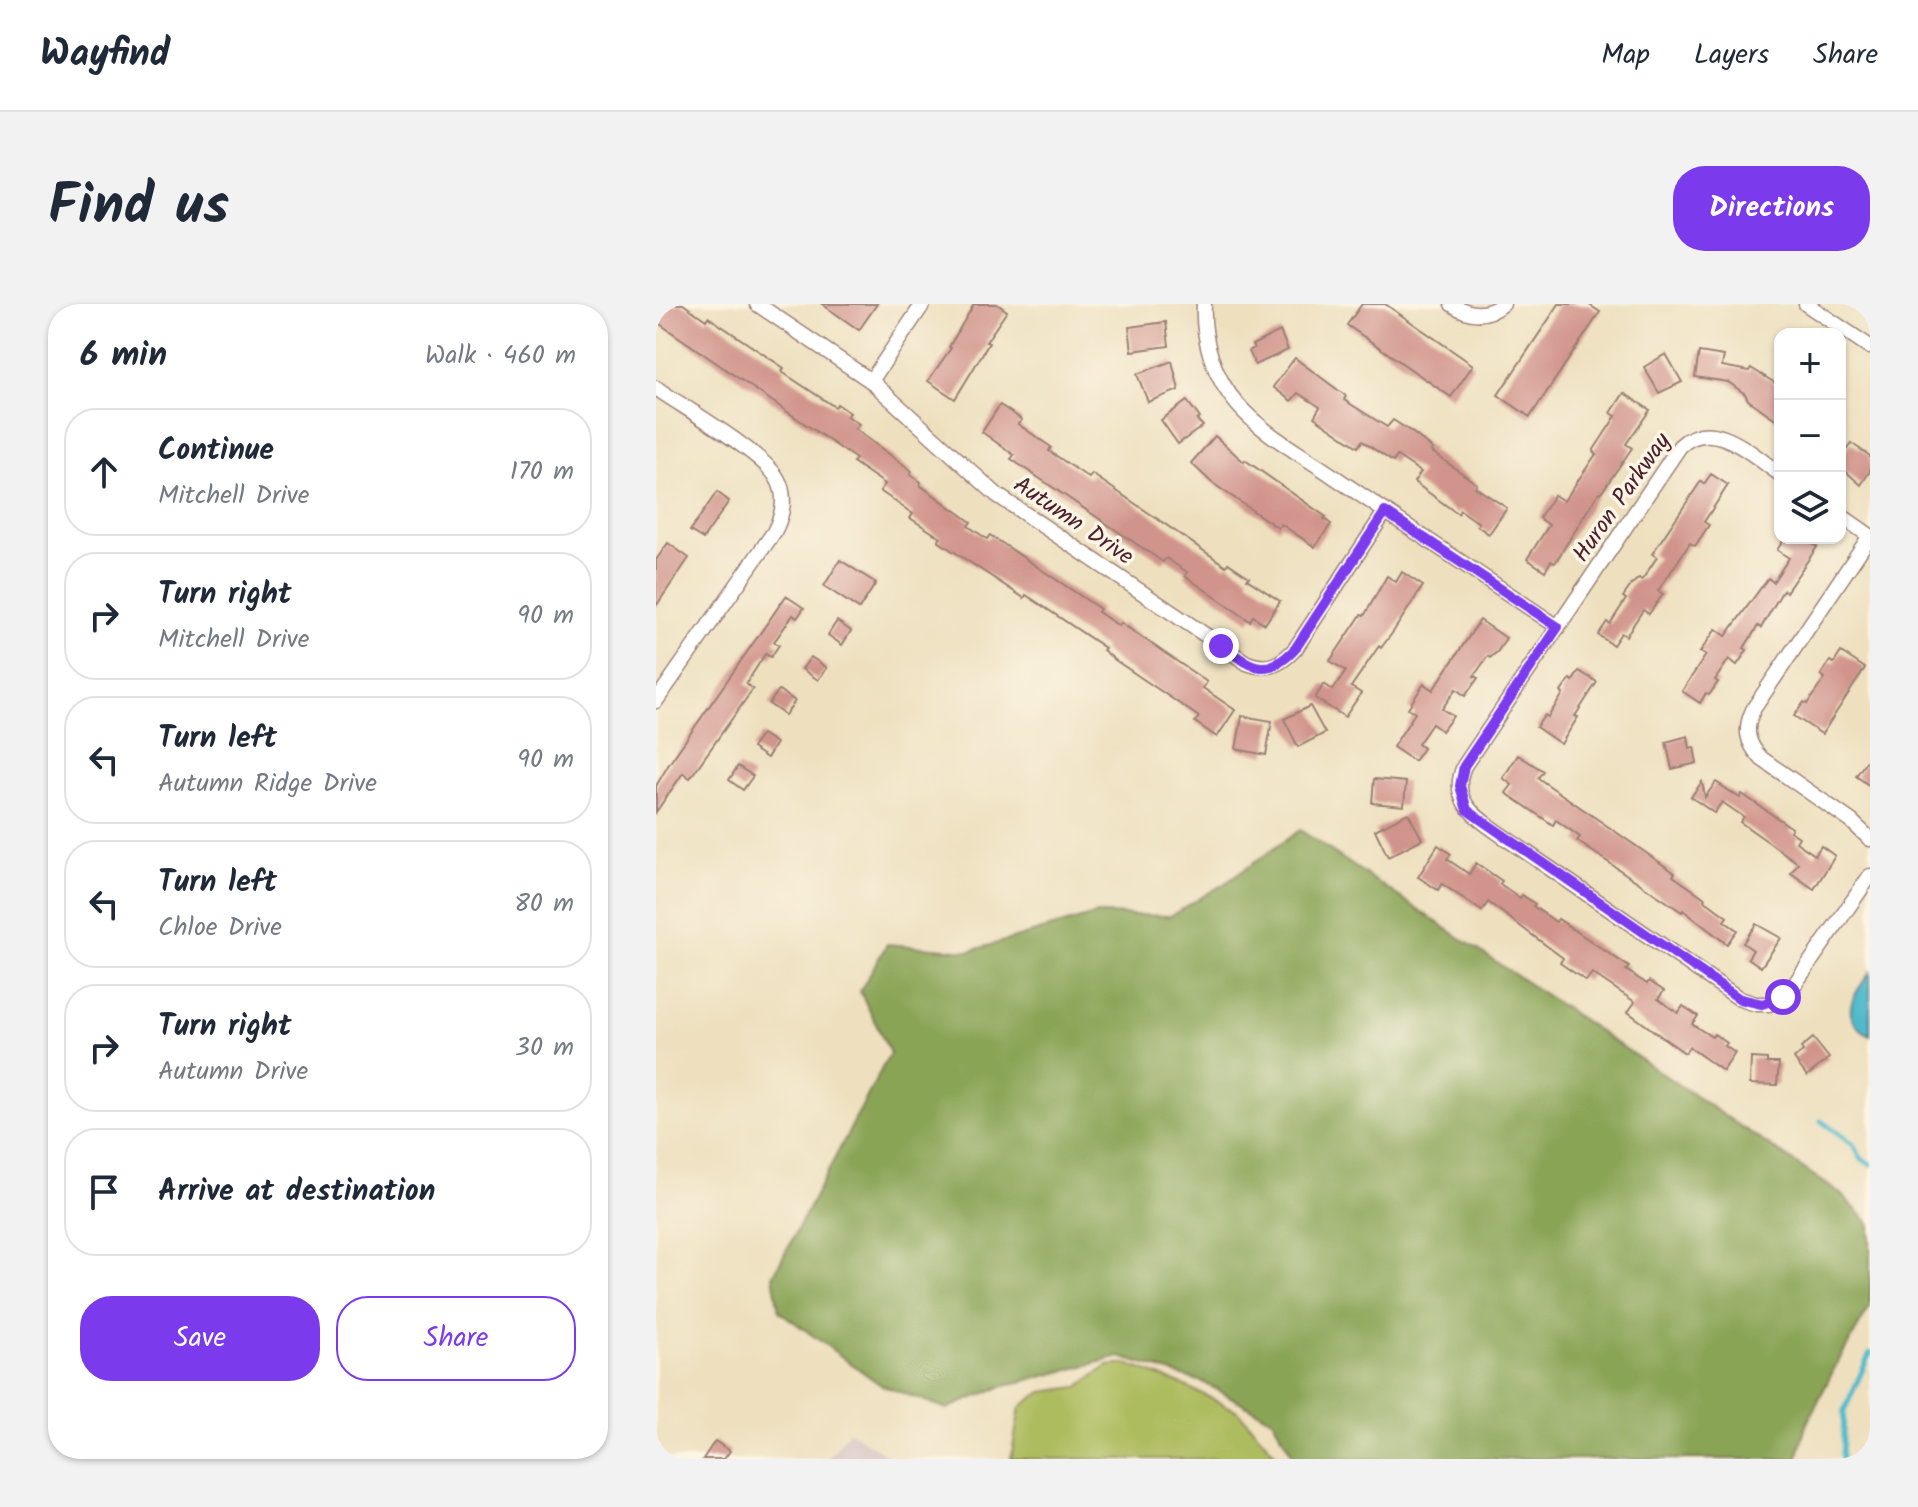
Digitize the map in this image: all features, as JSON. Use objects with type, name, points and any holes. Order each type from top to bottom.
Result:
[{"type":"street","name":"Autumn Drive","points":[[757,304],[871,381],[997,495],[1247,663],[1264,668],[1285,660],[1385,512]]},
{"type":"street","points":[[871,381],[923,304]]},
{"type":"street","points":[[1204,304],[1210,357],[1223,384],[1239,406],[1263,428],[1558,627],[1464,766],[1460,786],[1464,805],[1471,814],[1740,999],[1756,1004],[1769,1004],[1790,991],[1870,876]]},
{"type":"street","points":[[1452,304],[1469,313],[1480,314],[1491,312],[1503,304]]},
{"type":"street","points":[[1806,304],[1870,347]]},
{"type":"street","points":[[656,388],[766,464],[776,477],[783,496],[782,512],[774,532],[656,701]]},
{"type":"street","name":"Huron Parkway","points":[[1558,627],[1675,452],[1689,438],[1706,434],[1725,437],[1777,472]]},
{"type":"street","points":[[1846,519],[1870,536],[1754,708],[1747,728],[1751,747],[1762,759],[1851,821],[1870,839]]},
{"type":"shaded area","points":[[849,1431],[893,1459],[828,1459]]},
{"type":"green space","points":[[1300,830],[1841,1194],[1870,1224],[1870,1307],[1806,1425],[1797,1459],[1295,1459],[1272,1419],[1203,1382],[1120,1357],[1000,1387],[947,1409],[881,1385],[779,1311],[773,1276],[890,1053],[860,991],[887,944],[970,951],[1098,914],[1170,916],[1227,882]]},
{"type":"green space","points":[[1127,1364],[1183,1385],[1238,1411],[1280,1459],[1011,1459],[1020,1407],[1042,1392],[1078,1387],[1108,1366]]},
{"type":"water","points":[[1870,972],[1870,1035],[1853,1021],[1851,1005]]},
{"type":"building","points":[[669,304],[683,304],[706,320],[708,317],[784,368],[782,372],[835,407],[837,404],[850,413],[847,416],[859,424],[855,429],[912,471],[910,475],[921,482],[920,485],[971,522],[968,526],[987,539],[990,535],[1100,609],[1098,612],[1119,626],[1121,623],[1207,682],[1203,688],[1235,710],[1217,737],[1195,722],[1199,717],[1115,660],[1103,650],[1105,648],[938,541],[941,538],[910,518],[913,514],[880,491],[885,484],[853,462],[856,459],[657,322]]},
{"type":"building","points":[[822,304],[877,304],[859,330]]},
{"type":"building","points":[[974,304],[997,304],[1007,311],[955,399],[928,381],[951,348]]},
{"type":"building","points":[[1362,304],[1385,304],[1473,365],[1451,397],[1347,325]]},
{"type":"building","points":[[1559,304],[1588,304],[1600,312],[1530,417],[1498,395]]},
{"type":"building","points":[[1166,322],[1169,346],[1132,351],[1129,327]]},
{"type":"building","points":[[1280,331],[1288,350],[1255,365],[1249,351],[1254,348],[1252,345]]},
{"type":"building","points":[[1699,352],[1724,356],[1722,366],[1749,371],[1751,368],[1774,382],[1774,418],[1728,382],[1695,377]]},
{"type":"building","points":[[1666,354],[1682,382],[1659,393],[1644,367]]},
{"type":"building","points":[[1295,358],[1346,396],[1344,400],[1387,427],[1393,420],[1413,433],[1433,449],[1431,451],[1477,484],[1475,487],[1507,508],[1489,534],[1477,526],[1479,523],[1460,510],[1458,514],[1414,482],[1421,472],[1397,456],[1393,462],[1362,441],[1358,447],[1314,417],[1320,407],[1298,393],[1291,401],[1273,387]]},
{"type":"building","points":[[1172,361],[1179,390],[1148,402],[1137,374]]},
{"type":"building","points":[[1624,393],[1650,410],[1626,444],[1632,448],[1599,492],[1555,563],[1551,561],[1545,571],[1527,559],[1549,525],[1539,518],[1554,495],[1564,501],[1596,454],[1593,451],[1616,416],[1611,413]]},
{"type":"building","points":[[1187,401],[1203,426],[1178,444],[1161,420]]},
{"type":"building","points":[[1000,405],[1022,420],[1018,424],[1051,447],[1049,451],[1089,478],[1092,474],[1226,566],[1228,563],[1249,577],[1247,579],[1280,601],[1265,624],[1253,616],[1250,621],[1185,576],[1187,572],[1166,558],[1163,562],[1011,459],[1014,455],[982,432]]},
{"type":"building","points":[[1215,436],[1244,462],[1326,517],[1324,519],[1331,524],[1315,547],[1281,524],[1278,528],[1211,482],[1191,463]]},
{"type":"building","points":[[1851,443],[1870,456],[1870,471],[1861,485],[1846,471],[1846,450]]},
{"type":"building","points":[[1711,474],[1728,485],[1704,522],[1709,525],[1695,546],[1690,543],[1658,591],[1663,594],[1649,614],[1643,610],[1626,636],[1621,633],[1613,645],[1598,635],[1607,622],[1610,624],[1632,584],[1639,578],[1642,580],[1657,557],[1652,554],[1701,481],[1704,484]]},
{"type":"building","points":[[717,492],[729,501],[703,539],[690,531]]},
{"type":"building","points":[[668,543],[689,558],[656,606],[656,560]]},
{"type":"building","points":[[1781,544],[1813,544],[1817,547],[1786,592],[1783,590],[1761,628],[1758,626],[1737,665],[1729,659],[1715,680],[1718,682],[1700,703],[1682,691],[1706,655],[1700,652],[1716,629],[1726,636],[1768,578],[1773,582],[1789,558],[1777,550]]},
{"type":"building","points":[[840,560],[876,583],[859,609],[824,586]]},
{"type":"building","points":[[1402,572],[1423,586],[1351,687],[1361,693],[1345,717],[1315,698],[1324,684],[1333,690],[1346,671],[1330,661],[1361,615],[1364,616],[1387,576],[1396,582]]},
{"type":"building","points":[[786,596],[804,608],[797,618],[793,615],[774,642],[779,645],[771,657],[765,654],[746,684],[753,689],[690,778],[683,773],[656,812],[656,786],[669,764]]},
{"type":"building","points":[[1480,620],[1506,638],[1498,651],[1490,658],[1488,656],[1465,696],[1456,689],[1442,709],[1453,716],[1442,731],[1432,724],[1418,744],[1423,748],[1414,761],[1393,747],[1415,713],[1408,708],[1424,684],[1433,690]]},
{"type":"building","points":[[837,621],[851,631],[842,645],[828,635]]},
{"type":"building","points":[[1841,652],[1865,668],[1822,734],[1794,716],[1804,702],[1807,704],[1825,678],[1821,675],[1830,661],[1834,663]]},
{"type":"building","points":[[811,657],[827,668],[818,680],[802,669]]},
{"type":"building","points":[[1579,671],[1597,682],[1561,744],[1536,727],[1545,715],[1548,717],[1563,694],[1561,692]]},
{"type":"building","points":[[779,690],[795,701],[785,715],[769,704]]},
{"type":"building","points":[[1310,706],[1325,733],[1298,747],[1284,719]]},
{"type":"building","points":[[1242,716],[1272,721],[1266,755],[1236,749]]},
{"type":"building","points":[[762,734],[776,743],[767,758],[752,748]]},
{"type":"building","points":[[1688,736],[1697,763],[1672,769],[1666,742]]},
{"type":"building","points":[[1518,755],[1543,771],[1538,778],[1675,873],[1673,876],[1727,917],[1724,921],[1737,930],[1727,944],[1683,910],[1577,841],[1580,837],[1556,820],[1553,825],[1506,793],[1512,785],[1503,778]]},
{"type":"building","points":[[1870,756],[1870,786],[1856,776]]},
{"type":"building","points":[[738,766],[753,776],[743,790],[729,780]]},
{"type":"building","points":[[1374,779],[1406,782],[1404,806],[1372,803]]},
{"type":"building","points":[[1702,782],[1705,797],[1716,782],[1740,798],[1742,794],[1792,828],[1790,831],[1799,837],[1796,842],[1815,855],[1821,846],[1835,856],[1814,889],[1791,873],[1798,863],[1740,822],[1744,817],[1722,802],[1714,813],[1691,797]]},
{"type":"building","points":[[1408,813],[1422,839],[1388,857],[1375,830]]},
{"type":"building","points":[[1438,845],[1451,854],[1447,859],[1469,874],[1476,863],[1520,898],[1522,895],[1556,922],[1558,919],[1629,967],[1626,970],[1664,991],[1658,999],[1678,1013],[1683,1006],[1698,1016],[1692,1024],[1712,1037],[1714,1034],[1735,1053],[1723,1071],[1689,1047],[1685,1053],[1662,1037],[1628,1012],[1635,1002],[1592,973],[1586,981],[1560,963],[1563,958],[1488,902],[1482,911],[1442,884],[1438,890],[1418,877]]},
{"type":"building","points":[[1756,924],[1781,938],[1761,967],[1748,958],[1753,950],[1743,943]]},
{"type":"building","points":[[1813,1038],[1829,1058],[1807,1076],[1794,1059]]},
{"type":"building","points":[[1751,1058],[1779,1063],[1777,1085],[1750,1084]]},
{"type":"building","points":[[715,1441],[730,1451],[724,1459],[703,1459]]},
{"type":"waterway","points":[[1821,1121],[1853,1144],[1861,1158],[1870,1164]]},
{"type":"waterway","points":[[1842,1459],[1844,1411],[1870,1353]]},
{"type":"route","points":[[1221,646],[1247,663],[1264,668],[1285,660],[1385,512],[1558,627],[1464,766],[1460,786],[1467,810],[1740,999],[1769,1004],[1783,997]]}]
